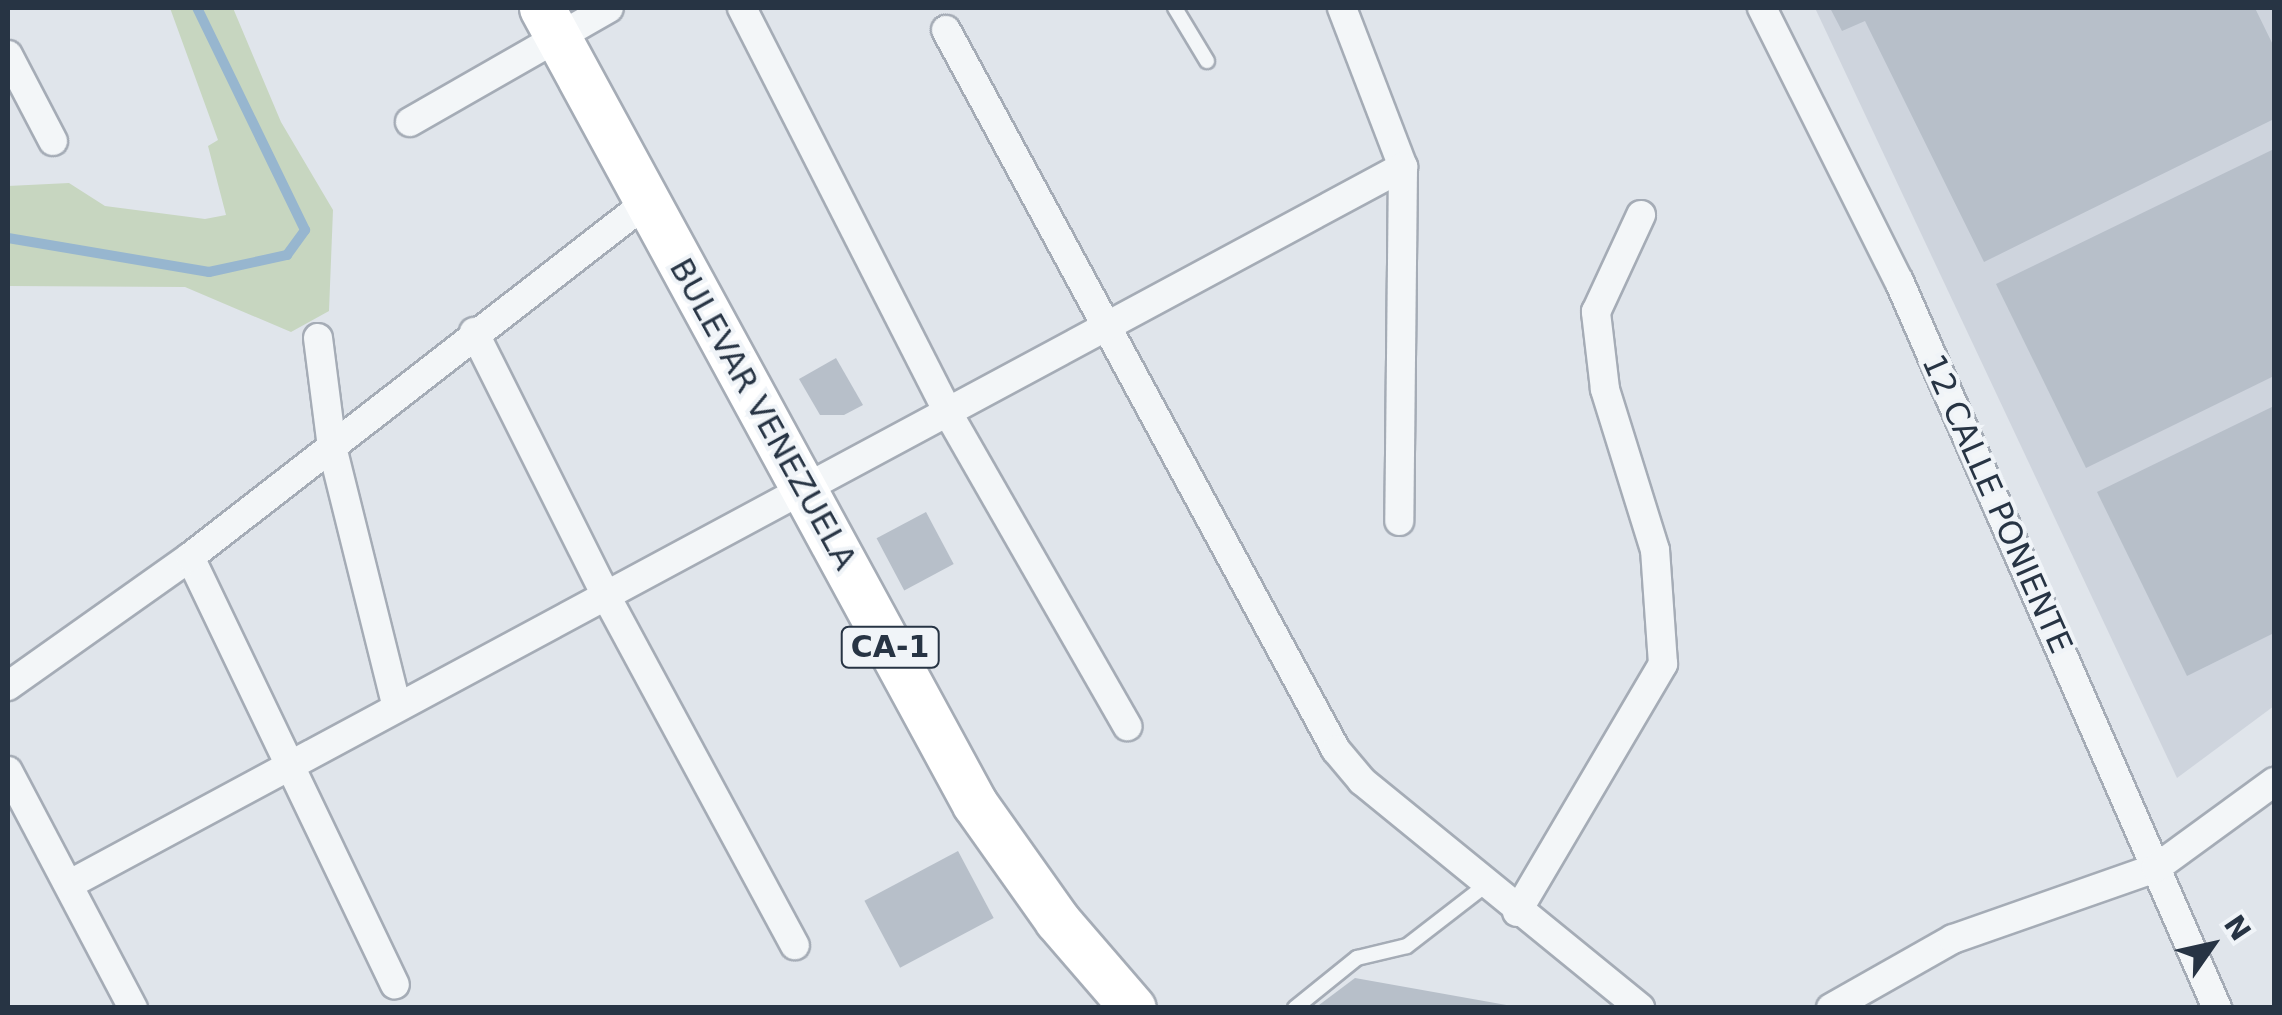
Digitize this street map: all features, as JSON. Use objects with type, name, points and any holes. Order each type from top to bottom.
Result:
[{"type":"highway","name":"BULEVAR VENEZUELA","points":[[550,22],[976,804],[1034,891],[1133,1008]]},
{"type":"street","points":[[410,122],[550,22],[609,8]]},
{"type":"street","points":[[742,8],[948,413],[1128,726]]},
{"type":"street","points":[[1342,8],[1403,167],[1399,521]]},
{"type":"street","name":"12 CALLE PONIENTE","points":[[1762,8],[1900,281],[2218,1008]]},
{"type":"street","points":[[946,30],[1104,328],[1336,750],[1362,781],[1517,912],[1640,1008]]},
{"type":"street","points":[[8,55],[54,140]]},
{"type":"street","points":[[70,884],[288,762],[606,596],[1403,167]]},
{"type":"street","points":[[8,686],[190,558],[474,332],[647,202]]},
{"type":"street","points":[[1517,912],[1663,664],[1655,550],[1606,389],[1596,312],[1642,215]]},
{"type":"street","points":[[474,332],[606,596],[795,944]]},
{"type":"street","points":[[318,338],[332,447],[396,704]]},
{"type":"street","points":[[190,558],[395,984]]},
{"type":"street","points":[[8,770],[133,1008]]},
{"type":"street","points":[[1831,1008],[1952,939],[2156,868],[2274,782]]},
{"type":"lane","points":[[1174,8],[1207,61]]},
{"type":"lane","points":[[1294,1008],[1357,958],[1407,946],[1486,886]]},
{"type":"shaded area","points":[[1815,8],[2274,8],[2274,706],[2177,778]]},
{"type":"green space","points":[[170,8],[233,8],[281,122],[333,210],[329,311],[291,332],[185,287],[8,286],[8,186],[69,183],[105,206],[205,219],[226,215],[208,146],[218,140]]},
{"type":"building","points":[[1830,8],[2255,8],[2274,47],[2274,119],[1984,262],[1865,21],[1842,31]]},
{"type":"building","points":[[2274,149],[2274,376],[2086,468],[1996,284]]},
{"type":"building","points":[[836,358],[863,405],[844,415],[820,415],[799,379]]},
{"type":"building","points":[[2274,406],[2274,633],[2187,676],[2097,492]]},
{"type":"building","points":[[926,512],[954,564],[904,590],[877,538]]},
{"type":"building","points":[[958,851],[994,918],[900,968],[864,901]]},
{"type":"building","points":[[1355,978],[1512,1006],[1512,1008],[1315,1008]]},
{"type":"waterway","points":[[8,238],[209,272],[287,255],[305,230],[197,8]]}]
